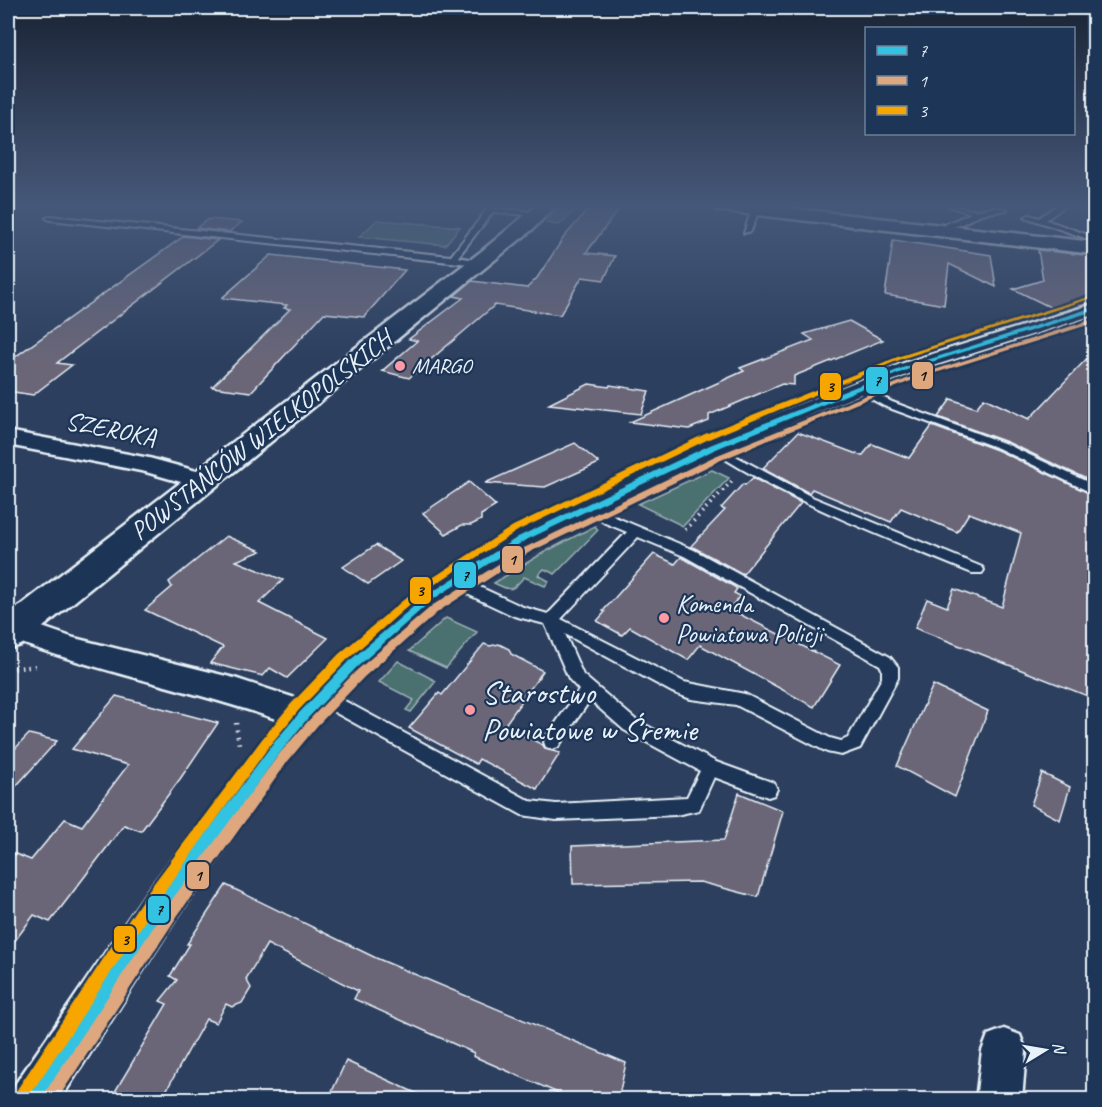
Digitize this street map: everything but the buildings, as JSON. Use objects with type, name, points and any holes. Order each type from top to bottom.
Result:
[{"type":"street","name":"POWSTAŃCÓW WIELKOPOLSKICH","points":[[12,632],[483,258]]},
{"type":"street","points":[[33,1100],[184,874],[257,773],[313,706],[396,624],[453,581],[506,548],[713,447],[857,387],[938,357],[1095,309]]},
{"type":"street","name":"SZEROKA","points":[[8,438],[149,465],[202,480]]},
{"type":"street","points":[[12,632],[234,691],[313,706]]},
{"type":"street","points":[[999,1100],[1004,1051]]},
{"type":"lane","points":[[440,258],[478,263]]},
{"type":"lane","points":[[857,387],[888,404],[994,443],[1095,489]]},
{"type":"lane","points":[[713,447],[745,468],[781,487],[977,570]]},
{"type":"lane","points":[[453,581],[519,612],[551,620],[678,687],[706,695],[739,699],[827,745],[841,748],[854,743],[890,678],[890,667],[885,661],[689,553],[610,520],[588,506]]},
{"type":"lane","points":[[551,620],[636,531]]},
{"type":"lane","points":[[551,620],[569,666],[577,679],[630,725],[710,768],[768,789]]},
{"type":"lane","points":[[552,741],[588,689]]},
{"type":"lane","points":[[313,706],[518,806],[540,812],[686,806],[693,804],[697,799],[710,768]]},
{"type":"path","points":[[675,525],[685,530],[734,478],[725,474]]},
{"type":"path","points":[[238,749],[239,730],[236,723],[243,714]]},
{"type":"green space","points":[[712,470],[729,478],[683,526],[638,504]]},
{"type":"green space","points":[[595,526],[598,530],[555,574],[544,569],[538,575],[549,581],[545,586],[524,577],[511,589],[494,583],[543,553]]},
{"type":"green space","points":[[446,618],[477,632],[446,668],[409,651]]},
{"type":"green space","points":[[398,661],[436,681],[411,712],[406,710],[414,700],[379,682]]},
{"type":"transit line","name":"3","points":[[23,1093],[153,896],[266,742],[295,707],[343,657],[423,588],[516,528],[708,436],[902,357],[1090,298]]},
{"type":"transit line","name":"7","points":[[33,1100],[163,903],[275,750],[304,715],[352,665],[429,598],[521,539],[713,447],[907,368],[1094,309]]},
{"type":"transit line","name":"1","points":[[48,1100],[173,910],[284,757],[360,674],[436,608],[527,550],[718,458],[911,379],[1094,321]]},
{"type":"place","name":"MARGO","points":[[400,366]]},
{"type":"place","name":"Komenda Powiatowa Policji","points":[[664,618]]},
{"type":"place","name":"Starostwo Powiatowe w Śremie","points":[[470,710]]}]
